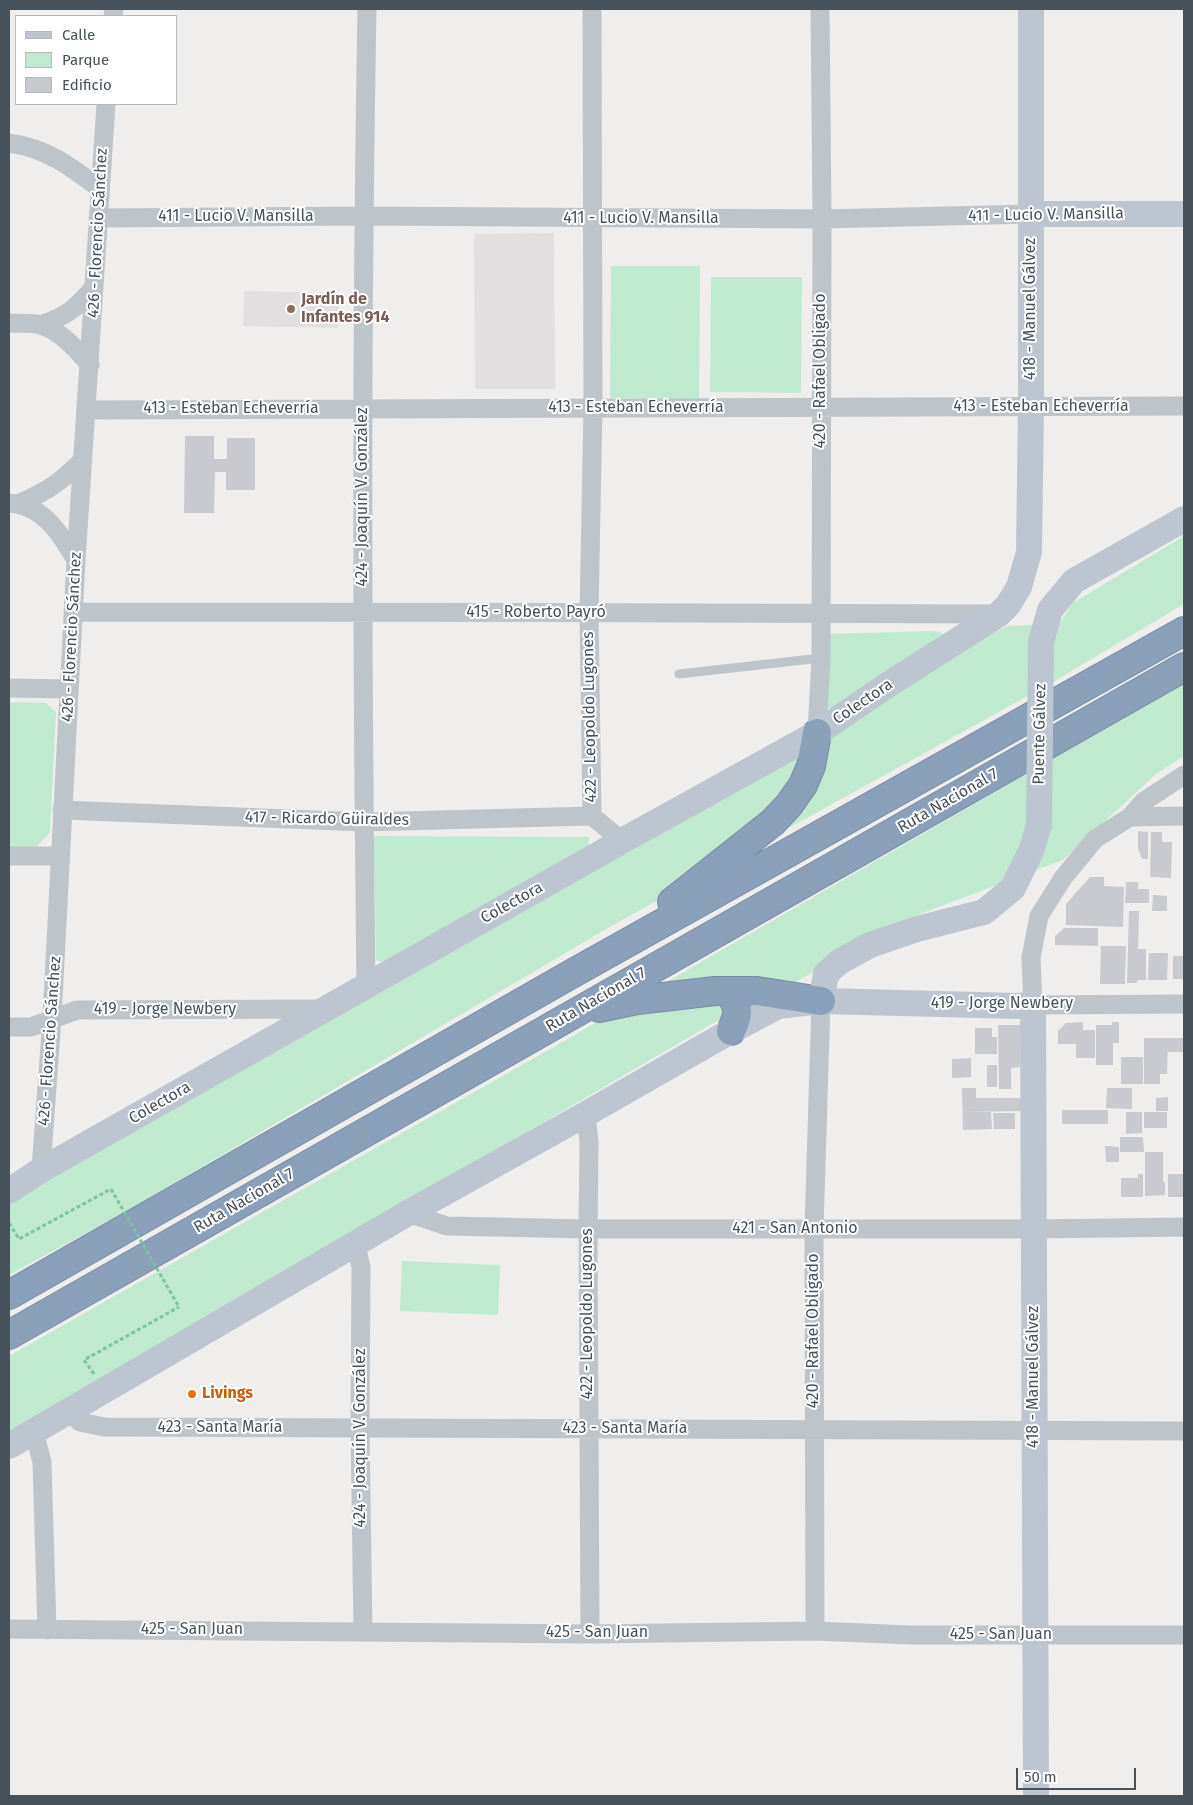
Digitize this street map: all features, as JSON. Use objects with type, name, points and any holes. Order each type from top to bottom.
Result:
[{"type":"highway","name":"Ruta Nacional 7","points":[[9,1295],[575,972],[1184,631]]},
{"type":"highway","name":"Ruta Nacional 7","points":[[9,1335],[1184,667]]},
{"type":"highway","points":[[575,972],[669,904],[773,822],[803,785],[812,766],[817,733]]},
{"type":"highway","points":[[546,1028],[602,1007],[637,1000],[705,992],[757,991],[821,1001]]},
{"type":"highway","points":[[728,992],[736,1001],[737,1008],[736,1019],[731,1031]]},
{"type":"street","name":"424 - Joaquín V. González","points":[[366,985],[363,216],[367,9]]},
{"type":"street","name":"422 - Leopoldo Lugones","points":[[592,9],[592,408],[589,613],[592,816],[622,841]]},
{"type":"street","name":"420 - Rafael Obligado","points":[[817,733],[821,658],[820,407],[822,220],[820,9]]},
{"type":"street","name":"418 - Manuel Gálvez","points":[[1004,610],[1019,587],[1029,552],[1032,214],[1031,9]]},
{"type":"street","name":"426 - Florencio Sánchez","points":[[41,1170],[52,1018],[76,560],[106,105]]},
{"type":"street","points":[[9,143],[54,156],[99,188]]},
{"type":"street","name":"411 - Lucio V. Mansilla","points":[[98,218],[363,216],[822,220],[1032,214],[1184,214]]},
{"type":"street","points":[[9,323],[40,325],[58,319],[81,302],[94,287]]},
{"type":"street","points":[[40,325],[72,344],[90,365]]},
{"type":"street","name":"413 - Esteban Echeverría","points":[[87,410],[1184,406]]},
{"type":"street","points":[[13,504],[45,492],[83,460]]},
{"type":"street","points":[[13,504],[39,513],[52,524],[76,560]]},
{"type":"street","name":"Puente Gálvez","points":[[821,1001],[826,974],[839,962],[870,945],[917,929],[984,912],[1013,888],[1031,851],[1039,825],[1041,642],[1050,610],[1074,581],[1184,519]]},
{"type":"street","name":"415 - Roberto Payró","points":[[73,612],[364,614],[1004,610]]},
{"type":"street","name":"Colectora","points":[[9,1191],[41,1170],[323,1009],[817,733],[1004,610]]},
{"type":"street","points":[[9,688],[69,689]]},
{"type":"street","points":[[1130,817],[1143,802],[1184,775]]},
{"type":"street","name":"417 - Ricardo Güiraldes","points":[[62,810],[364,822],[592,816]]},
{"type":"street","points":[[1130,817],[1184,816]]},
{"type":"street","name":"418 - Manuel Gálvez","points":[[1036,1796],[1034,1005],[1031,958],[1039,916],[1063,878],[1095,839],[1130,817]]},
{"type":"street","points":[[9,856],[60,856]]},
{"type":"street","name":"420 - Rafael Obligado","points":[[815,1631],[814,1229],[821,1001]]},
{"type":"street","points":[[9,1446],[408,1213],[731,1031],[778,1006],[821,1001]]},
{"type":"street","name":"419 - Jorge Newbery","points":[[821,1001],[1018,1006],[1184,1004]]},
{"type":"street","name":"419 - Jorge Newbery","points":[[9,1027],[31,1027],[77,1010],[323,1009]]},
{"type":"street","name":"422 - Leopoldo Lugones","points":[[586,1114],[590,1142],[588,1229],[590,1634]]},
{"type":"street","name":"421 - San Antonio","points":[[408,1213],[447,1226],[588,1229],[1184,1227]]},
{"type":"street","name":"424 - Joaquín V. González","points":[[356,1245],[361,1267],[360,1428],[364,1631]]},
{"type":"street","name":"423 - Santa María","points":[[70,1411],[80,1422],[104,1427],[1184,1431]]},
{"type":"street","points":[[34,1432],[42,1462],[46,1630]]},
{"type":"street","name":"425 - San Juan","points":[[9,1630],[590,1634],[815,1631],[910,1635],[1184,1635]]},
{"type":"lane","points":[[679,674],[821,658]]},
{"type":"path","points":[[9,1223],[19,1239],[112,1189],[179,1307],[84,1360],[105,1391]]},
{"type":"shaded area","points":[[554,233],[555,389],[475,389],[474,234]]},
{"type":"shaded area","name":"Jardín de Infantes 914","points":[[244,291],[339,293],[338,328],[243,326]]},
{"type":"green space","points":[[611,266],[700,266],[699,399],[610,398]]},
{"type":"green space","points":[[711,277],[802,277],[801,393],[710,392]]},
{"type":"green space","points":[[1184,536],[1184,604],[1053,682],[613,925],[132,1208],[9,1275],[9,1190],[944,658],[1007,626],[1059,624],[1073,603]]},
{"type":"green space","points":[[940,632],[945,638],[836,711],[827,707],[829,634]]},
{"type":"green space","points":[[1184,683],[1184,756],[1156,774],[1063,860],[867,934],[823,967],[734,1015],[715,1022],[9,1435],[9,1356],[566,1040]]},
{"type":"green space","points":[[9,702],[46,703],[56,712],[50,833],[34,849],[9,849]]},
{"type":"green space","points":[[374,836],[589,837],[589,846],[384,963],[376,960]]},
{"type":"green space","points":[[402,1261],[500,1265],[498,1315],[400,1311]]},
{"type":"building","points":[[185,436],[214,436],[214,459],[227,459],[227,438],[255,438],[255,490],[226,490],[226,472],[215,472],[214,513],[184,513]]},
{"type":"building","points":[[1138,831],[1148,832],[1148,859],[1142,859],[1138,849]]},
{"type":"building","points":[[1151,832],[1162,832],[1162,842],[1172,842],[1171,878],[1150,877]]},
{"type":"building","points":[[1090,877],[1104,877],[1104,886],[1124,887],[1123,927],[1066,925],[1066,904]]},
{"type":"building","points":[[1126,882],[1138,882],[1138,889],[1149,889],[1149,903],[1125,903]]},
{"type":"building","points":[[1153,895],[1167,896],[1167,911],[1152,911]]},
{"type":"building","points":[[1129,911],[1139,911],[1138,949],[1146,949],[1146,980],[1137,980],[1137,983],[1127,983]]},
{"type":"building","points":[[1064,928],[1098,928],[1098,946],[1055,945],[1055,936]]},
{"type":"building","points":[[1101,946],[1126,946],[1125,984],[1100,984]]},
{"type":"building","points":[[1149,953],[1168,953],[1167,980],[1148,980]]},
{"type":"building","points":[[1173,956],[1184,956],[1184,979],[1173,979]]},
{"type":"building","points":[[1083,1022],[1083,1030],[1095,1030],[1095,1058],[1076,1058],[1076,1044],[1058,1044],[1058,1031],[1066,1023]]},
{"type":"building","points":[[1112,1022],[1119,1022],[1119,1043],[1113,1043],[1113,1065],[1096,1065],[1096,1025],[1112,1025]]},
{"type":"building","points":[[998,1025],[1020,1025],[1020,1067],[1011,1068],[1011,1089],[999,1089]]},
{"type":"building","points":[[975,1028],[992,1028],[992,1037],[997,1037],[997,1054],[975,1054]]},
{"type":"building","points":[[1144,1038],[1184,1038],[1184,1052],[1168,1052],[1168,1047],[1167,1074],[1160,1074],[1160,1084],[1144,1084]]},
{"type":"building","points":[[1121,1057],[1143,1057],[1143,1084],[1121,1084]]},
{"type":"building","points":[[971,1058],[971,1077],[952,1078],[952,1059]]},
{"type":"building","points":[[987,1065],[997,1065],[997,1087],[987,1087]]},
{"type":"building","points":[[962,1088],[976,1088],[976,1098],[1023,1098],[1023,1111],[965,1112],[991,1112],[992,1129],[963,1130]]},
{"type":"building","points":[[1107,1088],[1132,1088],[1132,1109],[1106,1108]]},
{"type":"building","points":[[1168,1097],[1168,1111],[1156,1111],[1156,1098]]},
{"type":"building","points":[[1062,1110],[1108,1110],[1108,1124],[1062,1124]]},
{"type":"building","points":[[1126,1112],[1142,1112],[1142,1133],[1126,1134]]},
{"type":"building","points":[[1144,1112],[1167,1112],[1167,1128],[1144,1128]]},
{"type":"building","points":[[993,1113],[1015,1113],[1015,1129],[994,1129]]},
{"type":"building","points":[[1120,1137],[1143,1137],[1144,1152],[1120,1152]]},
{"type":"building","points":[[1105,1146],[1119,1147],[1119,1162],[1106,1162]]},
{"type":"building","points":[[1145,1152],[1163,1152],[1165,1195],[1145,1196]]},
{"type":"building","points":[[1138,1174],[1143,1174],[1143,1197],[1121,1197],[1121,1178],[1138,1178]]},
{"type":"building","points":[[1168,1174],[1184,1174],[1184,1197],[1168,1197]]},
{"type":"place","name":"Jardín de Infantes 914","points":[[291,309]]},
{"type":"place","name":"Livings","points":[[192,1394]]}]
